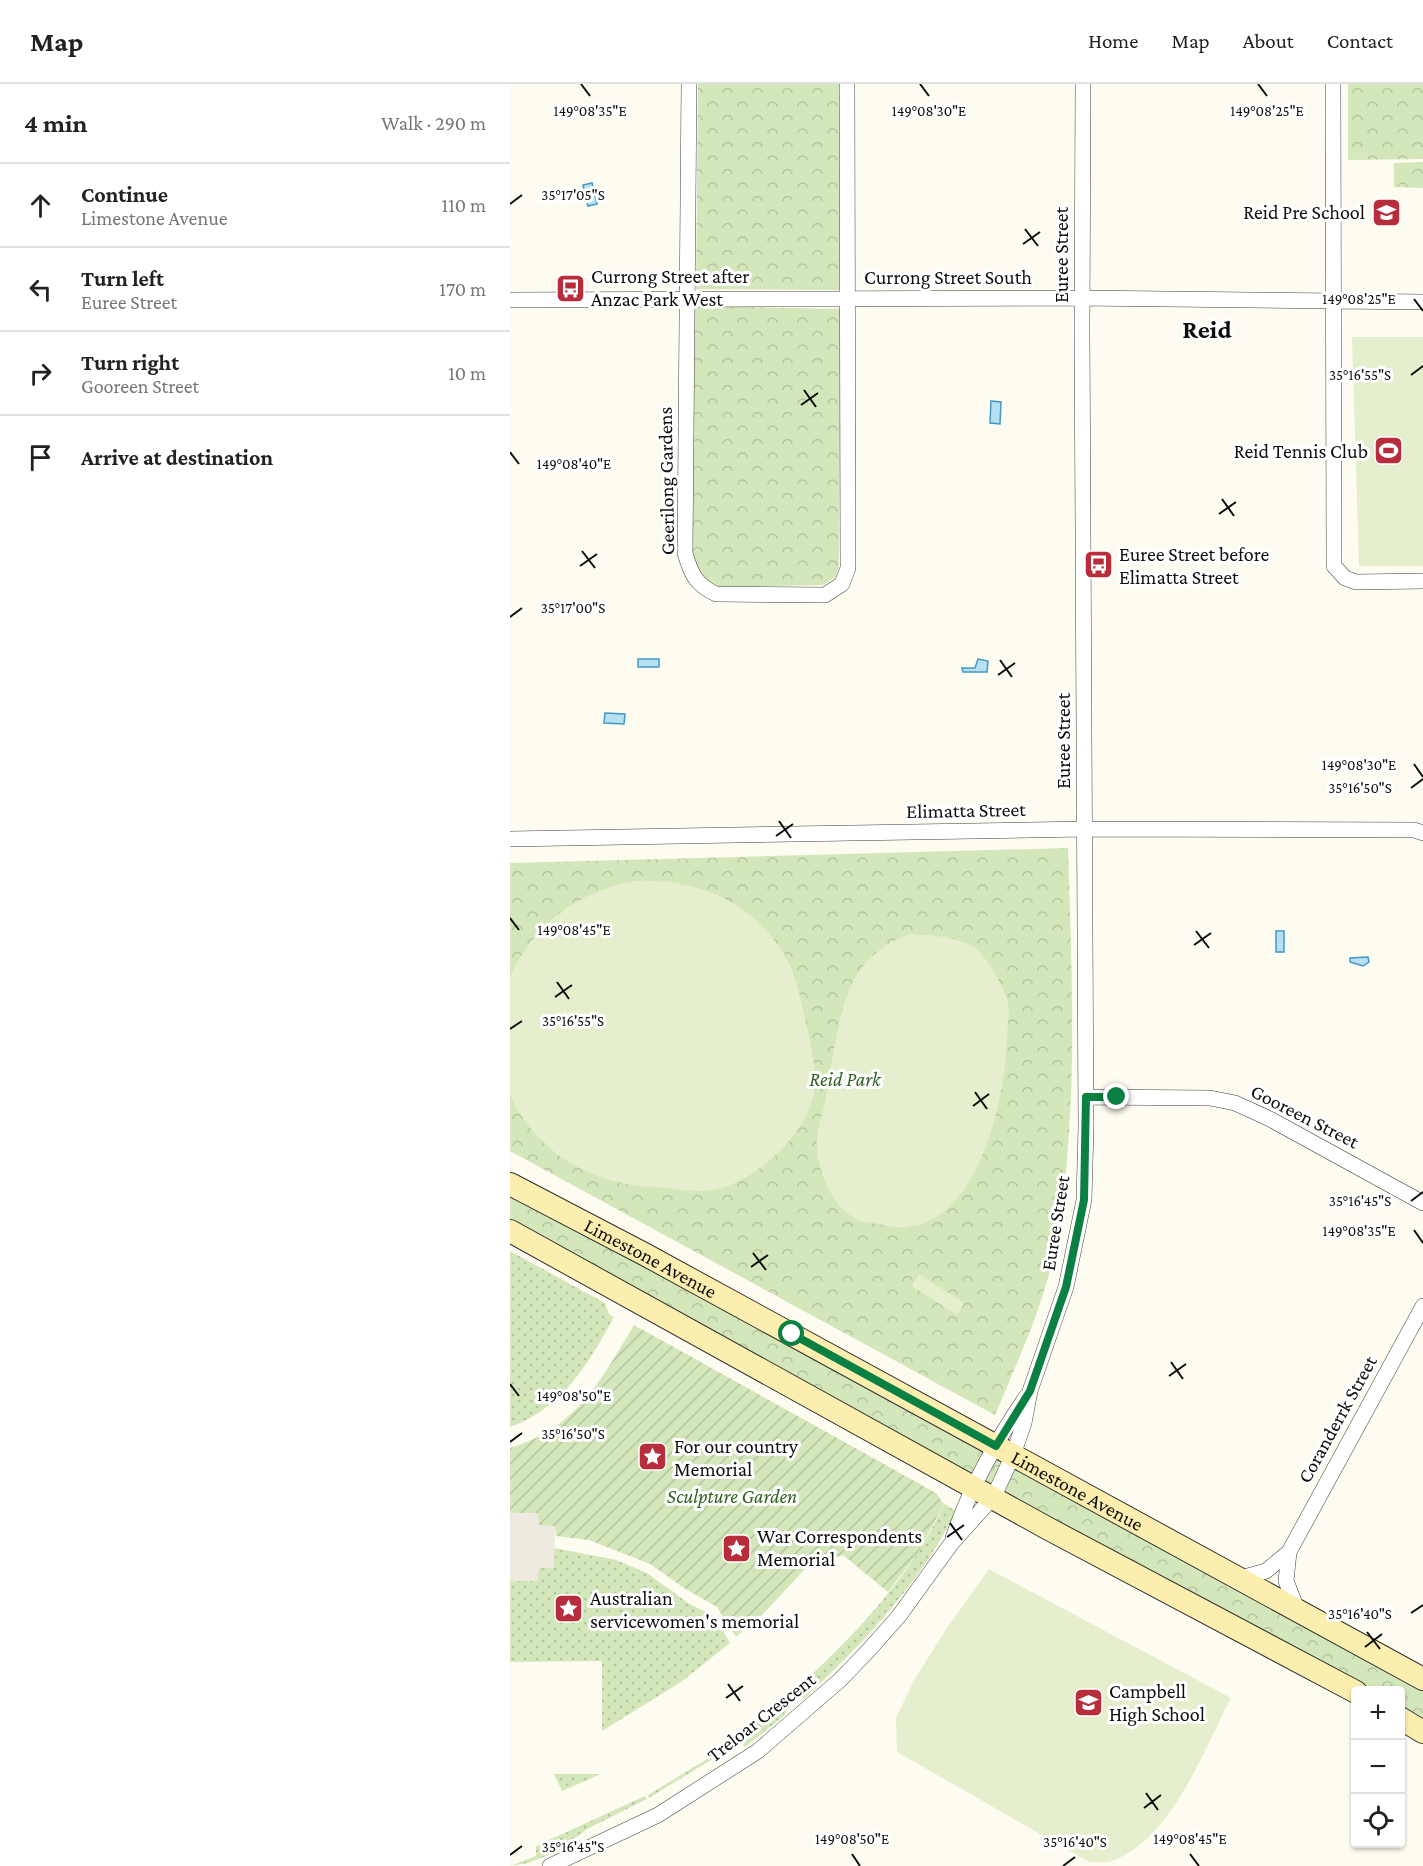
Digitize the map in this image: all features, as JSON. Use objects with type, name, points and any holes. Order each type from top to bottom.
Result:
[{"type":"main road","name":"Limestone Avenue","points":[[510,1184],[646,1255],[1423,1679]]},
{"type":"main road","points":[[510,1231],[984,1491],[1047,1528],[1351,1689]]},
{"type":"main road","points":[[1405,1721],[1423,1732]]},
{"type":"street","name":"Geerilong Gardens","points":[[689,84],[685,553],[691,573],[700,587],[716,594],[825,595],[842,584],[848,568],[847,84]]},
{"type":"street","name":"Euree Street","points":[[984,1491],[1030,1391],[1066,1287],[1084,1200],[1086,1097],[1083,84]]},
{"type":"street","points":[[1333,84],[1334,566],[1345,578],[1356,582],[1423,581]]},
{"type":"street","name":"Currong Street South","points":[[510,300],[1082,298],[1423,302]]},
{"type":"street","name":"Elimatta Street","points":[[510,839],[1084,830],[1414,830],[1423,833]]},
{"type":"street","name":"Gooreen Street","points":[[1086,1097],[1199,1097],[1234,1103],[1270,1119],[1423,1203]]},
{"type":"street","name":"Coranderrk Street","points":[[1238,1579],[1266,1571],[1289,1552],[1423,1306]]},
{"type":"street","name":"Euree Street","points":[[984,1491],[1004,1451]]},
{"type":"street","name":"Treloar Crescent","points":[[550,1866],[658,1815],[759,1752],[840,1680],[868,1651],[898,1616],[951,1544],[984,1491]]},
{"type":"street","name":"Treloar Crescent","points":[[951,1544],[964,1506],[984,1491]]},
{"type":"street","name":"Coranderrk Street","points":[[1289,1552],[1286,1581],[1298,1611]]},
{"type":"green space","points":[[698,84],[839,84],[839,290],[696,289]]},
{"type":"green space","points":[[1348,84],[1423,84],[1423,159],[1348,160]]},
{"type":"green space","points":[[1423,162],[1423,188],[1394,187],[1394,163]]},
{"type":"green space","points":[[694,306],[841,309],[839,565],[836,577],[823,585],[720,587],[700,577],[693,557]]},
{"type":"green space","name":"Reid Tennis Club","points":[[1352,337],[1423,337],[1423,566],[1359,566]]},
{"type":"green space","name":"Reid Park","points":[[1068,848],[1072,1047],[1068,1146],[1063,1195],[1056,1244],[1045,1288],[995,1415],[510,1151],[510,863]]},
{"type":"green space","points":[[634,881],[678,883],[718,895],[736,905],[769,933],[792,969],[798,988],[814,1063],[815,1085],[812,1102],[804,1120],[779,1152],[747,1177],[714,1190],[692,1191],[637,1186],[588,1172],[558,1155],[545,1143],[525,1122],[511,1096],[510,977],[520,958],[545,926],[576,902],[613,886]]},
{"type":"green space","points":[[910,934],[957,940],[972,946],[988,963],[1008,1003],[1005,1066],[991,1132],[978,1164],[962,1193],[940,1214],[914,1226],[883,1225],[859,1220],[839,1205],[832,1196],[822,1174],[817,1141],[842,1011],[854,979],[867,961],[878,951]]},
{"type":"green space","points":[[510,1195],[591,1234],[1423,1689],[1423,1735],[1405,1724],[1405,1686],[1351,1687],[510,1220]]},
{"type":"green space","points":[[510,1251],[605,1303],[609,1314],[614,1317],[584,1367],[559,1396],[529,1419],[510,1427]]},
{"type":"green space","points":[[919,1274],[964,1303],[957,1315],[912,1286]]},
{"type":"green space","name":"Sculpture Garden","points":[[634,1325],[936,1493],[944,1504],[918,1553],[888,1592],[843,1555],[836,1557],[829,1565],[818,1555],[764,1613],[736,1637],[717,1607],[684,1588],[650,1564],[589,1540],[556,1536],[555,1526],[539,1526],[510,1513],[510,1448],[553,1428],[570,1415],[598,1383]]},
{"type":"green space","points":[[944,1504],[956,1511],[926,1563],[908,1588],[869,1634],[805,1698],[797,1698],[792,1693],[858,1629],[897,1582],[931,1531]]},
{"type":"green space","points":[[554,1548],[616,1560],[647,1573],[688,1603],[715,1617],[730,1643],[681,1682],[602,1731],[602,1661],[510,1662],[510,1581],[538,1581],[538,1568],[554,1568]]},
{"type":"green space","points":[[989,1569],[1231,1698],[1197,1767],[1169,1814],[1152,1834],[1133,1850],[1112,1861],[1089,1862],[897,1752],[896,1718],[914,1680]]},
{"type":"green space","points":[[782,1703],[787,1708],[784,1716],[745,1747],[743,1744],[719,1755],[649,1798],[648,1795],[717,1753]]},
{"type":"green space","points":[[554,1774],[601,1774],[562,1791]]},
{"type":"green space","points":[[645,1796],[647,1799],[587,1829],[568,1844],[569,1847],[528,1863],[510,1866],[536,1856],[536,1846]]},
{"type":"shaded area","points":[[510,1513],[538,1513],[539,1525],[555,1526],[554,1568],[539,1568],[538,1581],[510,1581]]},
{"type":"water","points":[[592,183],[597,204],[588,206],[583,185]]},
{"type":"water","points":[[991,401],[1001,402],[1000,424],[990,423]]},
{"type":"water","points":[[638,659],[659,659],[659,667],[638,667]]},
{"type":"water","points":[[978,659],[988,661],[987,672],[963,672],[962,668],[975,668]]},
{"type":"water","points":[[605,713],[625,714],[624,724],[604,723]]},
{"type":"water","points":[[1276,931],[1284,931],[1284,952],[1276,952]]},
{"type":"water","points":[[1368,957],[1369,962],[1363,966],[1350,962],[1350,958]]},
{"type":"place","name":"Reid Pre School","points":[[1386,212]]},
{"type":"place","name":"Currong Street after Anzac Park West","points":[[570,288]]},
{"type":"place","name":"Reid Tennis Club","points":[[1389,451]]},
{"type":"place","name":"Euree Street before Elimatta Street","points":[[1098,565]]},
{"type":"place","name":"For our country Memorial","points":[[653,1457]]},
{"type":"place","name":"War Correspondents Memorial","points":[[736,1548]]},
{"type":"place","name":"Australian servicewomen's memorial","points":[[569,1609]]},
{"type":"place","name":"Campbell High School","points":[[1088,1703]]},
{"type":"district","name":"Reid","points":[[1207,329]]},
{"type":"route","points":[[792,1334],[996,1446],[1030,1391],[1066,1287],[1084,1200],[1086,1097],[1117,1097]]}]
